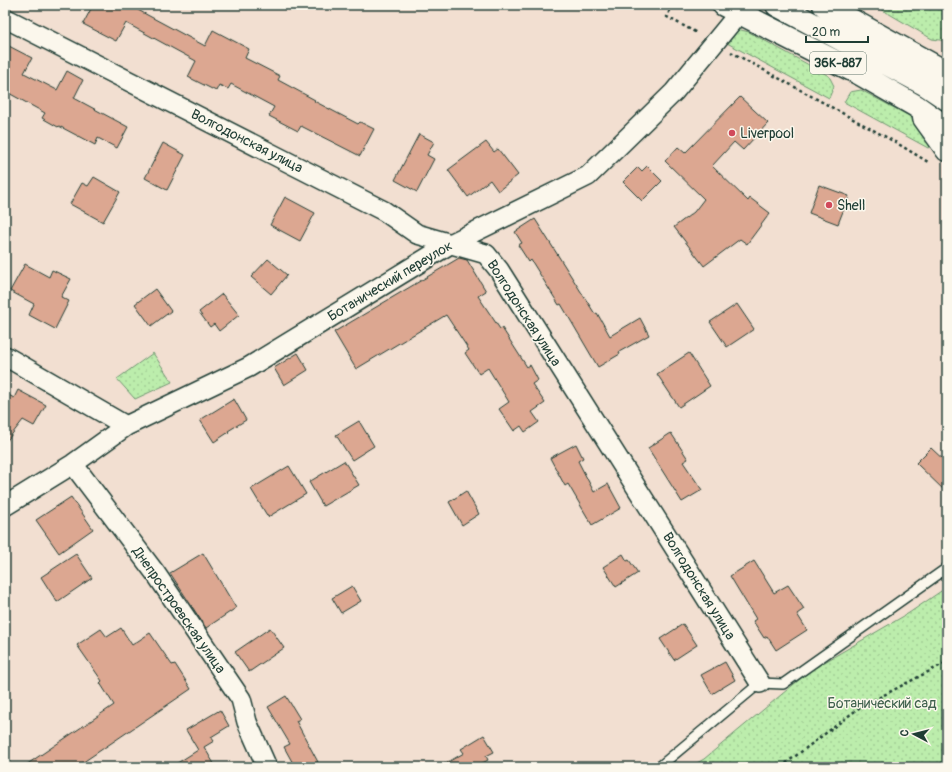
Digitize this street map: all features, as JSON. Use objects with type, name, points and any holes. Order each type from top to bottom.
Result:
[{"type":"main road","name":"36К-887","points":[[777,5],[926,85],[947,99]]},
{"type":"main road","name":"36К-887","points":[[824,5],[947,73]]},
{"type":"main road","name":"36К-887","points":[[732,9],[860,74],[916,106],[947,128]]},
{"type":"main road","points":[[916,106],[940,158]]},
{"type":"street","name":"Ботанический переулок","points":[[5,506],[73,464],[126,426],[249,367],[450,244],[588,176],[674,92],[714,43],[732,9]]},
{"type":"street","name":"Волгодонская улица","points":[[5,18],[384,210],[417,234],[486,254],[499,270],[760,683]]},
{"type":"street","points":[[5,356],[126,426]]},
{"type":"street","name":"Днепростроевская улица","points":[[73,464],[156,574],[241,699],[247,722],[267,767]]},
{"type":"lane","points":[[659,767],[760,683],[783,684],[947,568]]},
{"type":"path","points":[[672,5],[667,17],[895,142],[940,158]]},
{"type":"path","points":[[781,767],[859,708],[947,662]]},
{"type":"green space","points":[[874,5],[947,5],[947,41],[932,39]]},
{"type":"green space","points":[[737,29],[749,32],[829,76],[834,86],[829,98],[727,43]]},
{"type":"green space","points":[[861,90],[911,117],[937,143],[928,148],[844,102],[850,92]]},
{"type":"green space","points":[[153,353],[172,382],[135,399],[117,379]]},
{"type":"green space","name":"Ботанический сад","points":[[947,587],[947,767],[690,767],[704,759],[811,670],[909,613]]},
{"type":"building","points":[[93,5],[141,5],[138,10],[205,46],[213,30],[249,49],[245,58],[280,76],[278,80],[358,124],[360,122],[374,129],[360,156],[301,126],[298,131],[269,116],[274,107],[231,84],[228,89],[219,85],[216,91],[188,77],[196,61],[126,23],[116,41],[83,24]]},
{"type":"building","points":[[5,44],[32,58],[24,73],[57,90],[67,71],[83,80],[74,98],[128,127],[117,148],[98,138],[95,145],[59,126],[58,127],[42,118],[45,113],[5,91]]},
{"type":"building","points":[[740,97],[768,123],[743,150],[734,142],[712,166],[748,201],[750,198],[770,213],[747,244],[740,239],[704,266],[674,227],[694,212],[704,199],[665,161],[678,147],[685,153]]},
{"type":"building","points":[[419,134],[434,142],[427,155],[434,159],[417,192],[395,180]]},
{"type":"building","points":[[486,142],[494,152],[498,149],[518,175],[498,191],[490,180],[468,197],[448,170]]},
{"type":"building","points":[[163,143],[185,155],[167,190],[145,178]]},
{"type":"building","points":[[647,166],[662,181],[642,201],[623,182],[638,167],[642,171]]},
{"type":"building","points":[[94,177],[120,192],[103,222],[70,204],[82,183],[88,186]]},
{"type":"building","name":"Shell","points":[[819,185],[849,196],[838,224],[809,213]]},
{"type":"building","points":[[285,197],[315,213],[300,241],[270,225]]},
{"type":"building","points":[[535,219],[595,314],[597,313],[610,336],[640,318],[649,335],[619,352],[620,354],[598,367],[561,304],[559,305],[531,260],[529,262],[518,245],[522,243],[515,232]]},
{"type":"building","points":[[459,258],[467,260],[486,291],[478,296],[500,329],[502,328],[527,367],[530,365],[538,380],[532,384],[545,403],[532,412],[539,422],[525,432],[521,426],[514,431],[499,409],[509,402],[488,368],[479,374],[465,353],[469,350],[446,315],[356,369],[334,332]]},
{"type":"building","points":[[268,259],[287,275],[271,294],[251,277]]},
{"type":"building","points":[[25,264],[49,277],[52,270],[71,279],[61,297],[69,301],[55,329],[29,315],[34,304],[10,291]]},
{"type":"building","points":[[155,289],[171,311],[151,326],[135,304]]},
{"type":"building","points":[[222,294],[239,315],[219,331],[214,324],[210,327],[199,312]]},
{"type":"building","points":[[737,304],[754,329],[727,347],[710,322]]},
{"type":"building","points":[[298,353],[308,370],[284,385],[274,368]]},
{"type":"building","points":[[689,353],[710,386],[679,407],[657,374]]},
{"type":"building","points":[[18,390],[46,405],[34,426],[23,420],[5,443],[5,393],[14,398]]},
{"type":"building","points":[[234,399],[246,420],[214,442],[200,420]]},
{"type":"building","points":[[359,421],[374,446],[352,460],[336,435]]},
{"type":"building","points":[[671,433],[688,459],[683,462],[702,490],[682,502],[648,448]]},
{"type":"building","points":[[576,444],[583,458],[578,461],[594,492],[608,484],[621,508],[592,525],[568,484],[565,486],[550,458]]},
{"type":"building","points":[[931,448],[947,463],[947,493],[916,463]]},
{"type":"building","points":[[344,461],[359,485],[323,506],[309,482]]},
{"type":"building","points":[[289,466],[306,494],[268,517],[251,489]]},
{"type":"building","points":[[466,491],[479,514],[462,525],[449,502]]},
{"type":"building","points":[[71,497],[93,529],[59,553],[36,520]]},
{"type":"building","points":[[203,553],[236,608],[206,628],[170,573]]},
{"type":"building","points":[[76,554],[92,578],[57,602],[41,577]]},
{"type":"building","points":[[623,554],[638,573],[616,587],[603,567]]},
{"type":"building","points":[[754,561],[774,593],[788,585],[804,609],[797,614],[807,630],[776,650],[767,636],[764,638],[753,621],[756,619],[730,576]]},
{"type":"building","points":[[352,586],[361,601],[341,613],[332,598]]},
{"type":"building","points":[[683,624],[697,645],[674,660],[660,639]]},
{"type":"building","points":[[121,628],[132,645],[150,633],[172,665],[175,664],[191,689],[76,767],[23,767],[114,705],[100,683],[102,681],[77,645],[101,629],[107,637]]},
{"type":"building","points":[[270,628],[284,648],[249,672],[235,652]]},
{"type":"building","points":[[725,662],[735,680],[712,694],[701,675]]},
{"type":"building","points":[[286,696],[300,719],[296,721],[318,762],[308,767],[295,767],[284,747],[290,744],[268,707]]},
{"type":"building","points":[[220,710],[229,726],[211,737],[214,741],[204,747],[216,767],[171,767],[198,750],[186,730]]},
{"type":"building","points":[[484,735],[494,752],[486,756],[488,760],[475,767],[439,767],[464,753],[461,749]]},
{"type":"place","name":"Liverpool","points":[[732,133]]},
{"type":"place","name":"Shell","points":[[829,205]]}]
